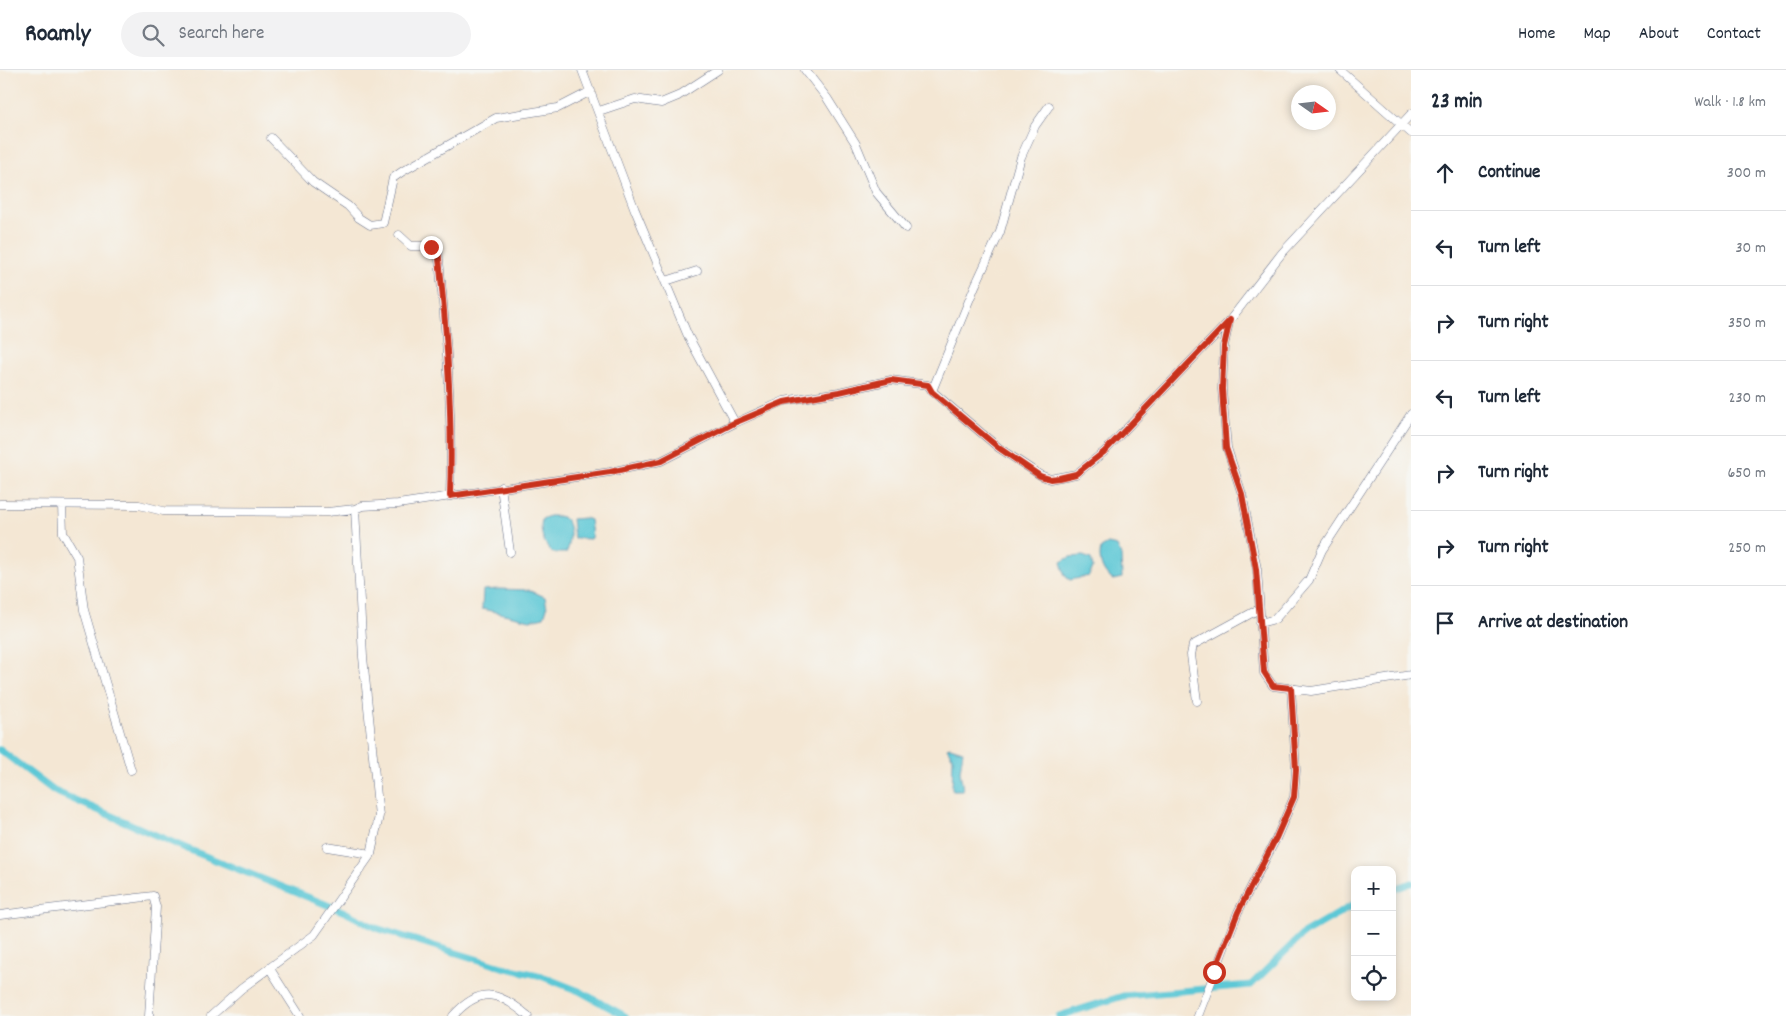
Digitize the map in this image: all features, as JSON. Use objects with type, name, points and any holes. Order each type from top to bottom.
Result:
[{"type":"street","points":[[582,70],[635,210],[688,336],[734,423]]},
{"type":"street","points":[[599,111],[635,98],[662,103],[686,91],[718,70]]},
{"type":"street","points":[[804,70],[827,98],[856,144],[876,192],[906,228]]},
{"type":"street","points":[[1340,70],[1402,123],[1411,133]]},
{"type":"street","points":[[271,138],[313,182],[348,206],[359,218],[370,225],[377,225],[383,223],[393,178],[402,170],[496,118],[558,108],[591,90]]},
{"type":"street","points":[[932,392],[975,286],[1000,232],[1022,157],[1035,126],[1049,106]]},
{"type":"street","points":[[0,504],[139,505],[163,511],[327,512],[355,509],[362,506],[398,504],[610,472],[661,461],[734,423],[784,402],[891,380],[928,385],[932,392],[999,448],[1040,476],[1050,479],[1076,474],[1104,452],[1230,320],[1282,253],[1411,114]]},
{"type":"street","points":[[399,235],[411,246],[435,246],[438,249],[447,342],[452,447],[450,496]]},
{"type":"street","points":[[666,281],[697,271]]},
{"type":"street","points":[[1230,320],[1224,346],[1222,389],[1226,448],[1242,494],[1256,569],[1264,672],[1273,686],[1312,691],[1411,675]]},
{"type":"street","points":[[1260,623],[1275,619],[1309,580],[1322,550],[1410,418]]},
{"type":"street","points":[[501,487],[510,552]]},
{"type":"street","points":[[62,505],[62,534],[77,557],[84,610],[131,770]]},
{"type":"street","points":[[211,1016],[241,989],[314,935],[371,854],[379,816],[363,657],[355,509]]},
{"type":"street","points":[[1196,701],[1191,655],[1193,646],[1259,609]]},
{"type":"street","points":[[1198,1016],[1238,912],[1276,838],[1294,797],[1296,770],[1291,688]]},
{"type":"street","points":[[327,847],[371,854]]},
{"type":"street","points":[[0,915],[153,896],[156,915],[149,1016]]},
{"type":"street","points":[[270,969],[300,1016]]},
{"type":"street","points":[[453,1016],[464,1003],[478,995],[492,994],[502,998],[528,1016]]},
{"type":"water","points":[[549,516],[562,517],[568,523],[570,539],[566,553],[553,553],[545,542],[541,529],[542,519]]},
{"type":"water","points":[[585,518],[590,520],[592,536],[590,539],[574,538],[572,519]]},
{"type":"water","points":[[1108,544],[1117,546],[1121,555],[1122,578],[1113,580],[1106,574],[1102,566],[1101,548]]},
{"type":"water","points":[[1083,556],[1091,559],[1093,568],[1089,576],[1070,580],[1065,576],[1061,562],[1070,557]]},
{"type":"water","points":[[483,590],[529,590],[545,597],[547,608],[544,617],[530,620],[482,609]]},
{"type":"water","points":[[950,747],[963,751],[960,771],[963,790],[952,790],[953,758],[947,748]]},
{"type":"waterway","points":[[0,750],[54,791],[190,850],[345,912],[376,928],[502,967],[538,975],[579,991],[625,1016]]},
{"type":"waterway","points":[[1396,889],[1411,883]]},
{"type":"waterway","points":[[1059,1016],[1123,996],[1251,985],[1303,934],[1351,906]]},
{"type":"route","points":[[431,247],[435,246],[438,249],[447,342],[452,447],[450,496],[610,472],[661,461],[734,423],[784,402],[891,380],[930,386],[932,392],[999,448],[1040,476],[1050,479],[1059,478],[1076,474],[1104,452],[1230,320],[1224,346],[1222,389],[1226,448],[1242,494],[1256,569],[1264,672],[1273,686],[1291,688],[1296,785],[1290,807],[1261,869],[1238,912],[1214,972]]}]
